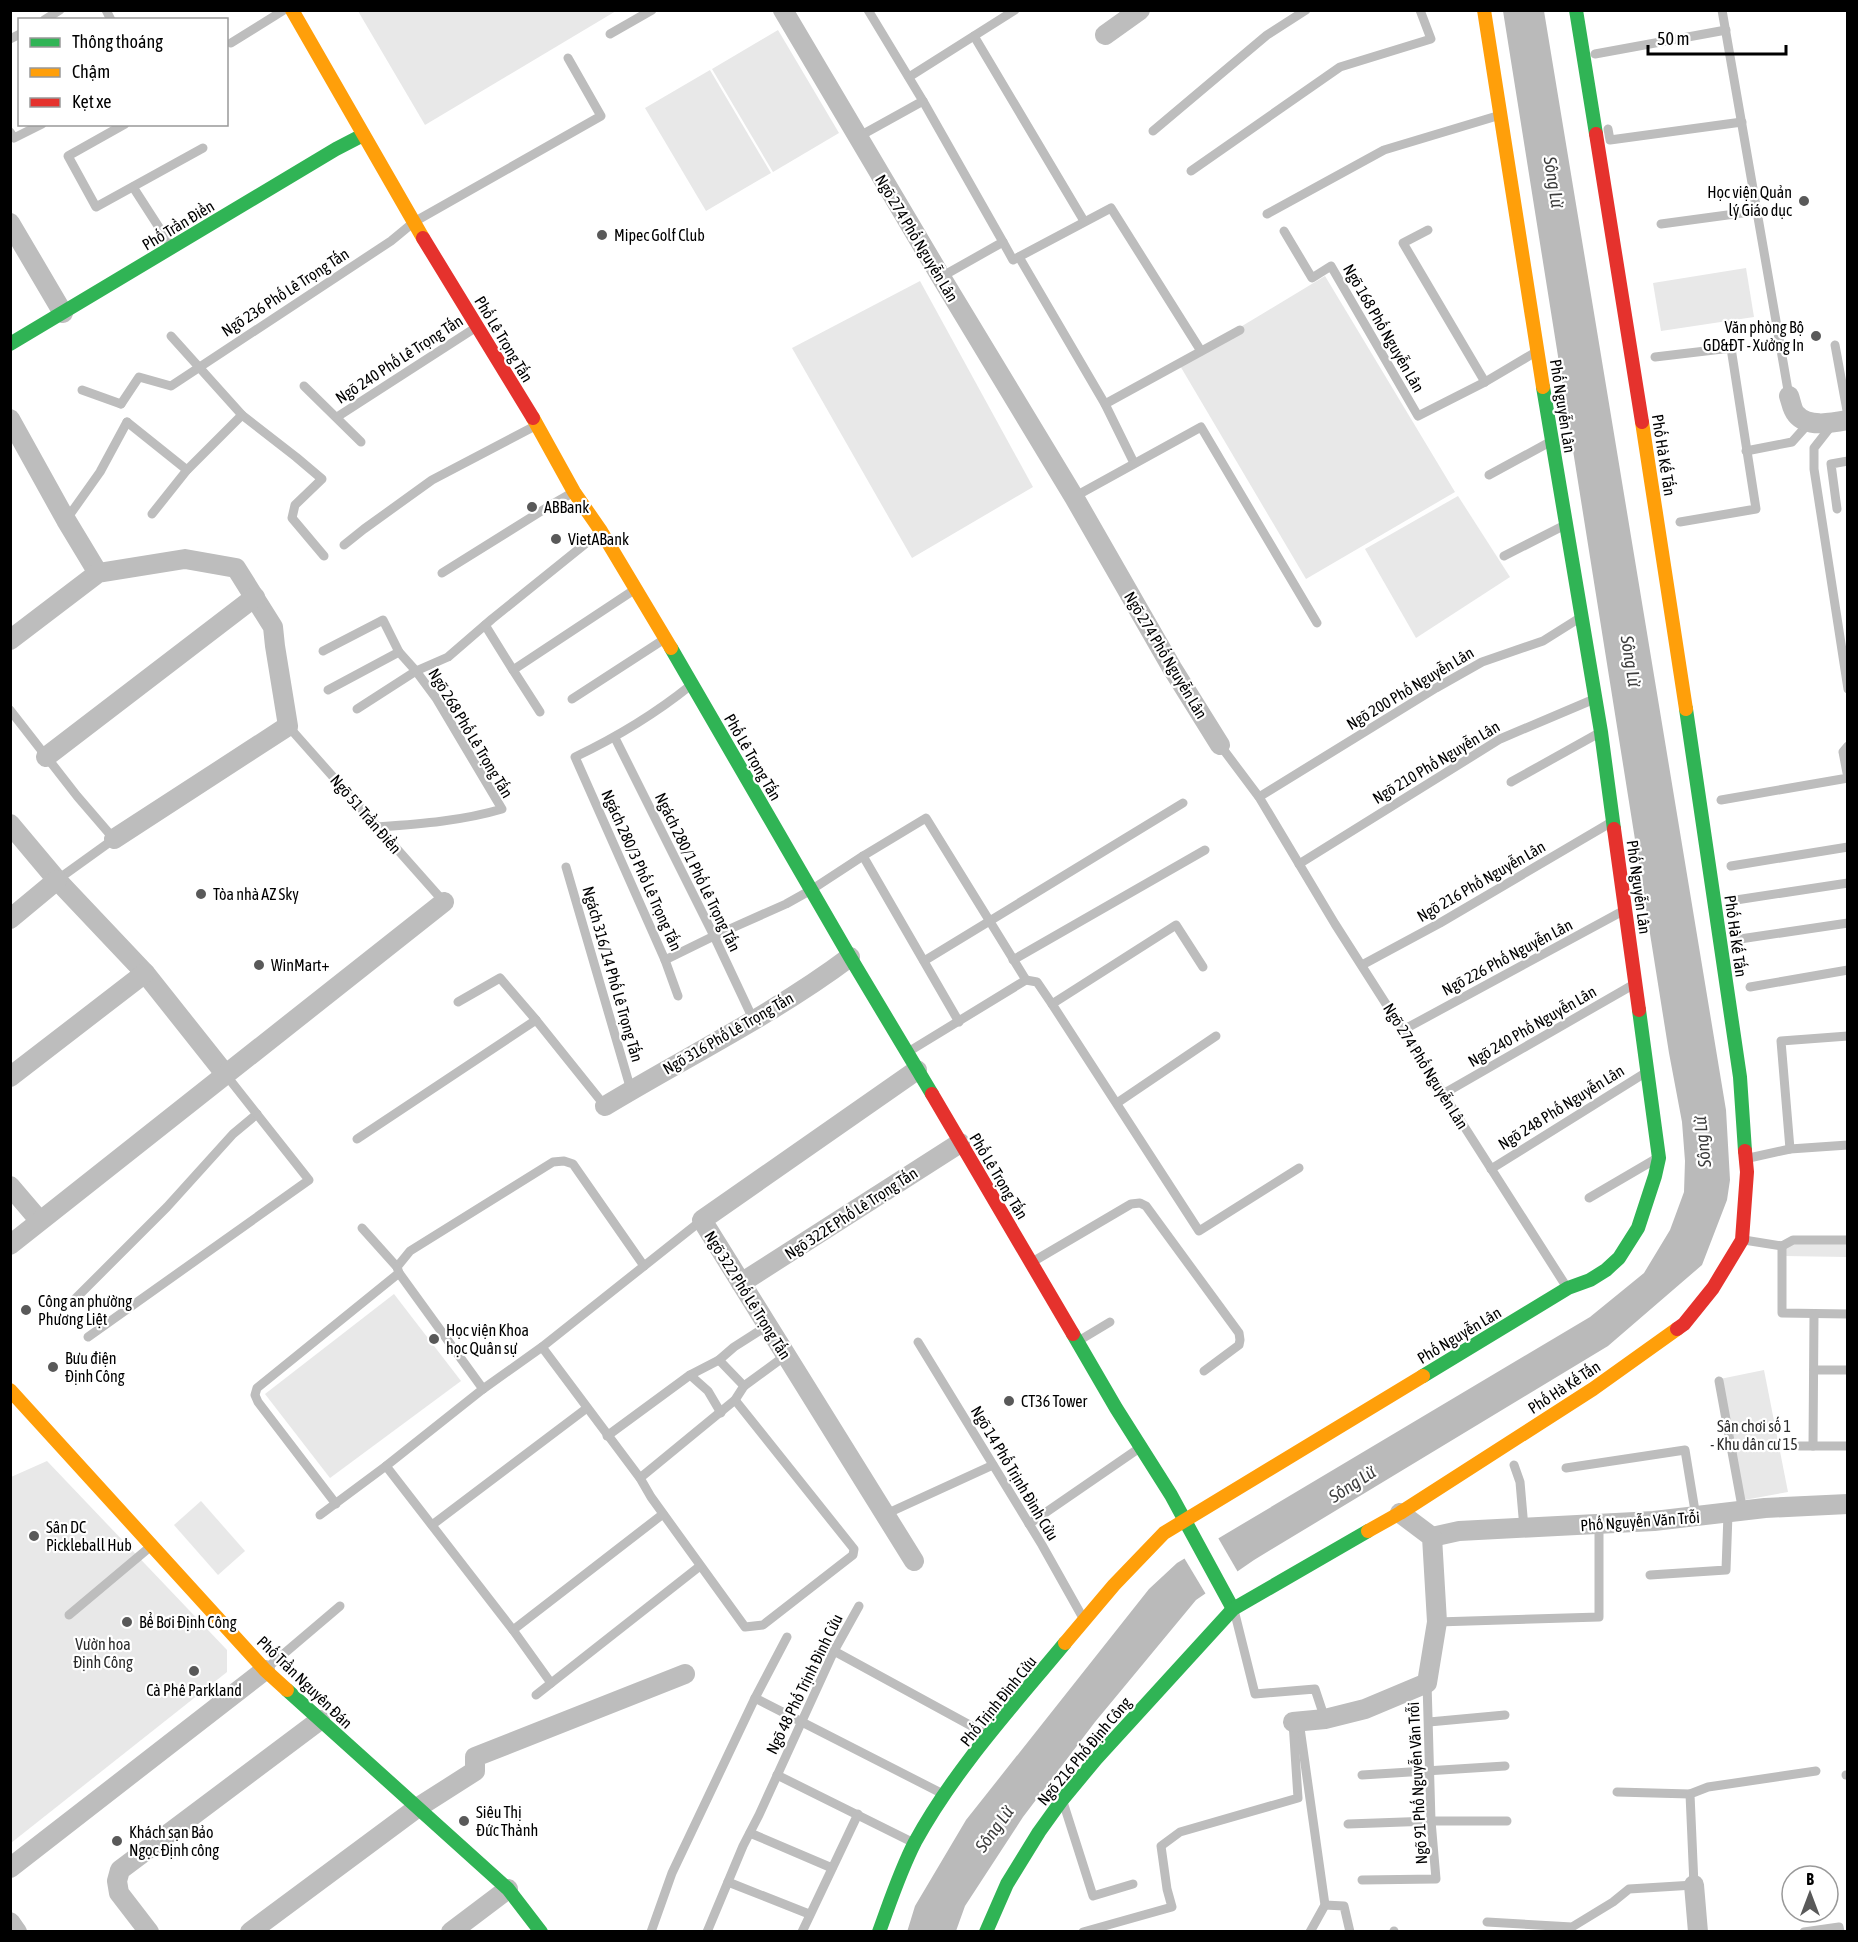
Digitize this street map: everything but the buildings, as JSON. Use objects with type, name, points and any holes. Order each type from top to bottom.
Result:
[{"type":"street","name":"Phố Lê Trọng Tấn","points":[[292,10],[414,222],[537,425],[574,492],[601,531],[693,684],[911,1062],[1032,1262],[1140,1448],[1171,1495],[1233,1609]]},
{"type":"street","name":"Ngõ 274 Phố Nguyễn Lân","points":[[783,10],[941,278],[1074,497],[1172,668],[1220,745]]},
{"type":"street","points":[[1105,35],[1140,10]]},
{"type":"street","name":"Phố Nguyễn Lân","points":[[1184,1521],[1348,1416],[1568,1288],[1591,1280],[1617,1261],[1635,1235],[1650,1200],[1659,1158],[1601,732],[1537,352],[1484,10]]},
{"type":"street","name":"Phố Hà Kế Tấn","points":[[1233,1609],[1401,1513],[1593,1389],[1684,1324],[1713,1288],[1742,1240],[1747,1172],[1740,1077],[1656,507],[1576,10]]},
{"type":"street","name":"Phố Trần Điền","points":[[10,344],[363,135]]},
{"type":"street","points":[[10,223],[63,313]]},
{"type":"street","points":[[1789,396],[1796,414],[1809,423],[1843,420]]},
{"type":"street","points":[[10,419],[98,573]]},
{"type":"street","points":[[10,640],[98,573],[185,559],[236,568],[273,627],[288,726],[114,839]]},
{"type":"street","points":[[46,757],[255,597]]},
{"type":"street","points":[[10,824],[57,880],[145,973],[226,1075]]},
{"type":"street","points":[[10,919],[57,880]]},
{"type":"street","points":[[10,1245],[444,902]]},
{"type":"street","name":"Ngõ 316 Phố Lê Trọng Tấn","points":[[605,1106],[827,974],[850,957]]},
{"type":"street","points":[[10,1077],[145,973]]},
{"type":"street","name":"Ngõ 322 Phố Lê Trọng Tấn","points":[[911,1062],[702,1220],[914,1561]]},
{"type":"street","name":"Ngõ 322E Phố Lê Trọng Tấn","points":[[741,1283],[960,1143]]},
{"type":"street","points":[[10,1186],[39,1221]]},
{"type":"street","name":"Phố Trần Nguyên Đán","points":[[10,1390],[265,1670],[508,1889],[542,1932]]},
{"type":"street","name":"Phố Nguyễn Văn Trỗi","points":[[1432,1537],[1459,1531],[1599,1524],[1696,1517],[1765,1508],[1848,1504]]},
{"type":"street","points":[[1296,1722],[1324,1719],[1365,1709],[1427,1683],[1437,1622],[1432,1537],[1401,1513]]},
{"type":"street","name":"Phố Trịnh Đình Cửu","points":[[879,1932],[915,1844],[945,1795],[989,1736],[1139,1557],[1164,1533],[1184,1521]]},
{"type":"street","name":"Ngõ 216 Phố Định Công","points":[[986,1932],[1007,1884],[1062,1800],[1096,1759],[1233,1609]]},
{"type":"street","points":[[10,1868],[265,1670]]},
{"type":"street","points":[[250,1932],[417,1808],[475,1771],[475,1757],[685,1674]]},
{"type":"street","points":[[149,1932],[119,1893],[117,1881],[120,1870],[320,1720]]},
{"type":"street","points":[[1694,1886],[1698,1932]]},
{"type":"street","points":[[451,1932],[508,1889]]},
{"type":"street","points":[[10,1922],[17,1932]]},
{"type":"lane","points":[[231,42],[284,10]]},
{"type":"lane","points":[[610,34],[652,10]]},
{"type":"lane","points":[[868,10],[923,101],[1013,260],[1111,208],[1201,351]]},
{"type":"lane","points":[[909,77],[1015,10]]},
{"type":"lane","points":[[1153,131],[1247,54],[1267,34],[1306,10]]},
{"type":"lane","points":[[1191,171],[1340,67],[1431,39],[1420,10]]},
{"type":"lane","points":[[1722,10],[1789,396]]},
{"type":"lane","points":[[1595,54],[1726,30]]},
{"type":"lane","points":[[974,36],[1084,221]]},
{"type":"lane","points":[[1593,43],[1597,65]]},
{"type":"lane","name":"Ngõ 236 Phố Lê Trọng Tấn","points":[[121,404],[139,377],[171,386],[391,241],[414,222],[601,116],[568,58]]},
{"type":"lane","points":[[858,137],[923,101]]},
{"type":"lane","points":[[1267,214],[1384,150],[1499,115]]},
{"type":"lane","points":[[1606,119],[1610,140],[1742,122]]},
{"type":"lane","points":[[10,132],[14,138],[38,126]]},
{"type":"lane","points":[[121,126],[68,156],[96,207],[203,148]]},
{"type":"lane","points":[[133,187],[172,248]]},
{"type":"lane","points":[[1660,224],[1757,211]]},
{"type":"lane","points":[[1428,230],[1402,243],[1485,382]]},
{"type":"lane","name":"Ngõ 168 Phố Nguyễn Lân","points":[[1284,231],[1312,278],[1331,266],[1418,416],[1537,352]]},
{"type":"lane","points":[[941,278],[1003,242]]},
{"type":"lane","points":[[1019,257],[1105,404],[1134,463]]},
{"type":"lane","name":"Ngõ 240 Phố Lê Trọng Tấn","points":[[337,417],[477,326]]},
{"type":"lane","points":[[1105,404],[1240,330]]},
{"type":"lane","points":[[171,336],[242,415],[322,479],[295,505],[292,518],[324,556]]},
{"type":"lane","points":[[1834,345],[1843,420],[1814,448],[1814,469],[1848,689]]},
{"type":"lane","points":[[1655,357],[1731,348],[1756,509],[1680,522]]},
{"type":"lane","points":[[304,386],[361,442]]},
{"type":"lane","points":[[82,390],[121,404],[127,422],[188,470]]},
{"type":"lane","points":[[152,514],[188,470],[242,415]]},
{"type":"lane","points":[[66,520],[100,472],[127,422]]},
{"type":"lane","points":[[1746,451],[1792,442],[1809,423]]},
{"type":"lane","points":[[344,545],[432,480],[537,425]]},
{"type":"lane","points":[[1074,497],[1201,427],[1317,623]]},
{"type":"lane","points":[[1489,475],[1552,441]]},
{"type":"lane","points":[[1838,509],[1831,464],[1848,461]]},
{"type":"lane","points":[[442,573],[574,492]]},
{"type":"lane","points":[[1504,556],[1566,525]]},
{"type":"lane","name":"Ngõ 268 Phố Lê Trọng Tấn","points":[[378,827],[485,814],[502,809],[436,698],[416,671],[448,657],[601,531]]},
{"type":"lane","points":[[513,670],[635,589]]},
{"type":"lane","name":"Ngõ 200 Phố Nguyễn Lân","points":[[1259,797],[1445,682],[1482,662],[1543,641],[1581,617]]},
{"type":"lane","points":[[323,651],[383,620],[399,652],[416,671],[357,709]]},
{"type":"lane","points":[[485,625],[540,712]]},
{"type":"lane","points":[[572,699],[666,639]]},
{"type":"lane","points":[[328,690],[399,652]]},
{"type":"lane","points":[[615,738],[668,704],[693,684]]},
{"type":"lane","name":"Ngõ 210 Phố Nguyễn Lân","points":[[1299,864],[1500,739],[1595,699]]},
{"type":"lane","points":[[10,710],[114,839],[57,880]]},
{"type":"lane","name":"Ngõ 51 Trần Điền","points":[[288,726],[444,902]]},
{"type":"lane","points":[[1511,782],[1601,732]]},
{"type":"lane","name":"Ngách 280/3 Phố Lê Trọng Tấn","points":[[615,738],[575,757],[665,960],[678,996]]},
{"type":"lane","name":"Ngách 280/1 Phố Lê Trọng Tấn","points":[[615,738],[753,1019]]},
{"type":"lane","name":"Ngõ 274 Phố Nguyễn Lân","points":[[1220,745],[1259,797],[1443,1094],[1568,1288]]},
{"type":"lane","points":[[1721,800],[1848,778],[1843,752],[1848,746]]},
{"type":"lane","points":[[924,961],[1183,803]]},
{"type":"lane","points":[[665,960],[786,904],[926,818],[1026,980]]},
{"type":"lane","name":"Ngõ 216 Phố Nguyễn Lân","points":[[1362,965],[1440,923],[1613,821]]},
{"type":"lane","points":[[1731,866],[1848,847]]},
{"type":"lane","points":[[1013,960],[1205,850]]},
{"type":"lane","points":[[863,856],[959,1022]]},
{"type":"lane","name":"Ngách 316/14 Phố Lê Trọng Tấn","points":[[566,867],[631,1090]]},
{"type":"lane","points":[[1736,900],[1848,883]]},
{"type":"lane","name":"Ngõ 226 Phố Nguyễn Lân","points":[[1403,1030],[1626,910]]},
{"type":"lane","points":[[1740,939],[1848,923]]},
{"type":"lane","points":[[1052,1004],[1176,925],[1203,967]]},
{"type":"lane","points":[[1750,987],[1848,970]]},
{"type":"lane","points":[[458,1002],[500,978],[605,1106]]},
{"type":"lane","points":[[911,1062],[959,1022],[1026,980],[1037,982],[1198,1231],[1299,1168]]},
{"type":"lane","name":"Ngõ 240 Phố Nguyễn Lân","points":[[1443,1094],[1635,984]]},
{"type":"lane","points":[[357,1139],[536,1020]]},
{"type":"lane","points":[[1117,1103],[1216,1036]]},
{"type":"lane","points":[[1790,1149],[1781,1041],[1848,1036]]},
{"type":"lane","name":"Ngõ 248 Phố Nguyễn Lân","points":[[1491,1169],[1647,1071]]},
{"type":"lane","points":[[88,1337],[309,1180],[226,1075]]},
{"type":"lane","points":[[76,1298],[167,1207],[233,1134],[256,1114]]},
{"type":"lane","points":[[1746,1159],[1790,1149],[1848,1145]]},
{"type":"lane","points":[[1589,1198],[1659,1158]]},
{"type":"lane","points":[[336,1504],[258,1402],[255,1395],[257,1388],[398,1270],[410,1251],[553,1162],[564,1161],[573,1164],[644,1266]]},
{"type":"lane","points":[[1032,1262],[1131,1204],[1140,1203],[1146,1206],[1239,1333],[1239,1345],[1204,1371]]},
{"type":"lane","points":[[320,1515],[483,1389],[542,1347],[702,1220]]},
{"type":"lane","points":[[362,1228],[398,1270],[483,1389]]},
{"type":"lane","points":[[1742,1240],[1782,1246],[1793,1240],[1848,1240]]},
{"type":"lane","points":[[1782,1246],[1782,1313],[1848,1314]]},
{"type":"lane","points":[[1813,1446],[1814,1314]]},
{"type":"lane","points":[[1078,1341],[1110,1323]]},
{"type":"lane","points":[[607,1436],[690,1375],[719,1360],[766,1326]]},
{"type":"lane","name":"Ngõ 14 Phố Trịnh Đình Cửu","points":[[918,1342],[1029,1524],[1084,1621]]},
{"type":"lane","points":[[542,1347],[640,1478],[651,1497],[745,1627],[763,1625],[853,1555],[854,1549],[735,1400]]},
{"type":"lane","points":[[640,1478],[721,1413],[735,1400],[744,1386],[785,1356]]},
{"type":"lane","points":[[719,1360],[744,1386]]},
{"type":"lane","points":[[1814,1370],[1848,1370]]},
{"type":"lane","points":[[690,1375],[708,1391],[721,1413]]},
{"type":"lane","points":[[1650,1575],[1726,1570],[1736,1513],[1719,1381]]},
{"type":"lane","points":[[432,1525],[587,1408]]},
{"type":"lane","points":[[1800,1446],[1848,1446]]},
{"type":"lane","points":[[1029,1524],[1140,1448]]},
{"type":"lane","points":[[1566,1468],[1685,1450],[1696,1517]]},
{"type":"lane","points":[[886,1514],[993,1465]]},
{"type":"lane","points":[[1514,1465],[1520,1482],[1524,1528]]},
{"type":"lane","points":[[386,1466],[513,1630],[551,1683]]},
{"type":"lane","points":[[513,1630],[663,1514]]},
{"type":"lane","points":[[1437,1622],[1599,1617],[1599,1524]]},
{"type":"lane","points":[[69,1615],[152,1545]]},
{"type":"lane","points":[[536,1695],[700,1566]]},
{"type":"lane","points":[[265,1670],[340,1606]]},
{"type":"lane","name":"Ngõ 48 Phố Trịnh Đình Cửu","points":[[707,1932],[834,1651],[859,1606]]},
{"type":"lane","points":[[1233,1609],[1255,1694],[1315,1689],[1324,1719]]},
{"type":"lane","points":[[651,1932],[672,1873],[755,1698],[787,1637]]},
{"type":"lane","points":[[834,1651],[989,1736]]},
{"type":"lane","name":"Ngõ 91 Phố Nguyễn Văn Trỗi","points":[[1362,1880],[1436,1879],[1431,1821],[1427,1683]]},
{"type":"lane","points":[[755,1698],[945,1795]]},
{"type":"lane","points":[[1429,1722],[1505,1714]]},
{"type":"lane","points":[[1296,1722],[1325,1905],[1310,1932]]},
{"type":"lane","points":[[1083,1932],[1172,1907],[1161,1846],[1180,1832],[1298,1798],[1296,1722]]},
{"type":"lane","points":[[1362,1774],[1505,1766]]},
{"type":"lane","points":[[1617,1792],[1690,1794],[1708,1787],[1816,1771]]},
{"type":"lane","name":"Ngõ 48 Phố Trịnh Đình Cửu","points":[[777,1774],[915,1844]]},
{"type":"lane","points":[[1487,1922],[1572,1927],[1613,1902],[1629,1889],[1694,1886],[1690,1794]]},
{"type":"lane","points":[[1062,1800],[1093,1896],[1133,1884]]},
{"type":"lane","points":[[802,1932],[858,1814]]},
{"type":"lane","points":[[1348,1824],[1507,1821]]},
{"type":"lane","points":[[750,1833],[832,1868]]},
{"type":"lane","points":[[728,1882],[809,1914]]},
{"type":"lane","points":[[1325,1905],[1344,1906],[1350,1932]]},
{"type":"lane","points":[[1804,1932],[1839,1927],[1840,1932]]},
{"type":"green space","points":[[358,11],[616,11],[425,125]]},
{"type":"green space","points":[[778,30],[839,133],[773,172],[712,69]]},
{"type":"green space","points":[[710,70],[771,173],[706,211],[645,108]]},
{"type":"green space","points":[[1746,268],[1754,317],[1661,331],[1653,283]]},
{"type":"green space","points":[[1325,276],[1455,492],[1306,579],[1179,364]]},
{"type":"green space","points":[[920,281],[1033,487],[912,558],[792,348]]},
{"type":"green space","points":[[1458,496],[1510,577],[1416,638],[1365,549]]},
{"type":"green space","points":[[1793,1243],[1847,1243],[1847,1257],[1784,1256],[1784,1247]]},
{"type":"green space","points":[[394,1294],[461,1381],[330,1478],[265,1394]]},
{"type":"green space","name":"Sân chơi số 1 - Khu dân cư 15","points":[[1764,1370],[1788,1492],[1744,1500],[1720,1379]]},
{"type":"green space","name":"Vườn hoa Định Công","points":[[47,1461],[227,1650],[227,1672],[11,1843],[11,1477]]},
{"type":"green space","points":[[201,1501],[245,1551],[218,1575],[174,1525]]},
{"type":"water","name":"Sông Lừ","points":[[1503,11],[1544,11],[1726,1110],[1730,1180],[1727,1200],[1702,1265],[1608,1346],[1254,1560],[1196,1600],[1095,1722],[1023,1817],[965,1906],[956,1931],[907,1932],[915,1906],[966,1820],[1149,1589],[1177,1563],[1590,1317],[1644,1273],[1670,1230],[1684,1192],[1685,1161],[1682,1122],[1669,1053]]},
{"type":"pier","points":[[1217,1536],[1239,1574],[1207,1596],[1183,1556]]},
{"type":"traffic: fast","points":[[1576,10],[1596,134]]},
{"type":"traffic: fast","points":[[10,344],[363,135]]},
{"type":"traffic: fast","points":[[1543,387],[1601,732],[1614,829]]},
{"type":"traffic: fast","points":[[671,648],[932,1094]]},
{"type":"traffic: fast","points":[[1686,709],[1740,1077],[1745,1151]]},
{"type":"traffic: fast","points":[[1423,1376],[1568,1288],[1590,1280],[1606,1270],[1619,1258],[1638,1228],[1659,1158],[1639,1010]]},
{"type":"traffic: fast","points":[[1073,1334],[1171,1495],[1233,1609]]},
{"type":"traffic: fast","points":[[986,1932],[1007,1884],[1062,1800],[1096,1759],[1233,1609],[1368,1531]]},
{"type":"traffic: fast","points":[[879,1932],[905,1864],[931,1815],[985,1739],[1065,1643]]},
{"type":"traffic: fast","points":[[287,1690],[508,1889],[541,1932]]},
{"type":"traffic: slow","points":[[292,10],[423,238]]},
{"type":"traffic: slow","points":[[1484,10],[1543,387]]},
{"type":"traffic: slow","points":[[533,418],[574,492],[601,531],[671,648]]},
{"type":"traffic: slow","points":[[1642,422],[1686,709]]},
{"type":"traffic: slow","points":[[1368,1531],[1400,1513],[1593,1389],[1677,1329]]},
{"type":"traffic: slow","points":[[1065,1643],[1114,1585],[1164,1533],[1423,1376]]},
{"type":"traffic: slow","points":[[10,1390],[265,1670],[287,1690]]},
{"type":"traffic: jam","points":[[1596,134],[1642,422]]},
{"type":"traffic: jam","points":[[423,238],[533,418]]},
{"type":"traffic: jam","points":[[1614,829],[1639,1010]]},
{"type":"traffic: jam","points":[[932,1094],[1073,1334]]},
{"type":"traffic: jam","points":[[1677,1329],[1684,1324],[1713,1288],[1742,1240],[1747,1172],[1745,1151]]},
{"type":"place","name":"Học viện Quản lý Giáo dục","points":[[1804,201]]},
{"type":"place","name":"Mipec Golf Club","points":[[602,235]]},
{"type":"place","name":"Văn phòng Bộ GD&ĐT - Xưởng In","points":[[1816,336]]},
{"type":"place","name":"ABBank","points":[[532,507]]},
{"type":"place","name":"VietABank","points":[[556,539]]},
{"type":"place","name":"Tòa nhà AZ Sky","points":[[201,894]]},
{"type":"place","name":"WinMart+","points":[[259,965]]},
{"type":"place","name":"Công an phường Phương Liệt","points":[[26,1310]]},
{"type":"place","name":"Học viện Khoa học Quân sự","points":[[434,1339]]},
{"type":"place","name":"Bưu điện Định Công","points":[[53,1367]]},
{"type":"place","name":"CT36 Tower","points":[[1009,1401]]},
{"type":"place","name":"Sân DC Pickleball Hub","points":[[34,1536]]},
{"type":"place","name":"Bể Bơi Định Công","points":[[127,1622]]},
{"type":"place","name":"Cà Phê Parkland","points":[[194,1671]]},
{"type":"place","name":"Siêu Thị Đức Thành","points":[[464,1821]]},
{"type":"place","name":"Khách sạn Bảo Ngọc Định công","points":[[117,1841]]}]
